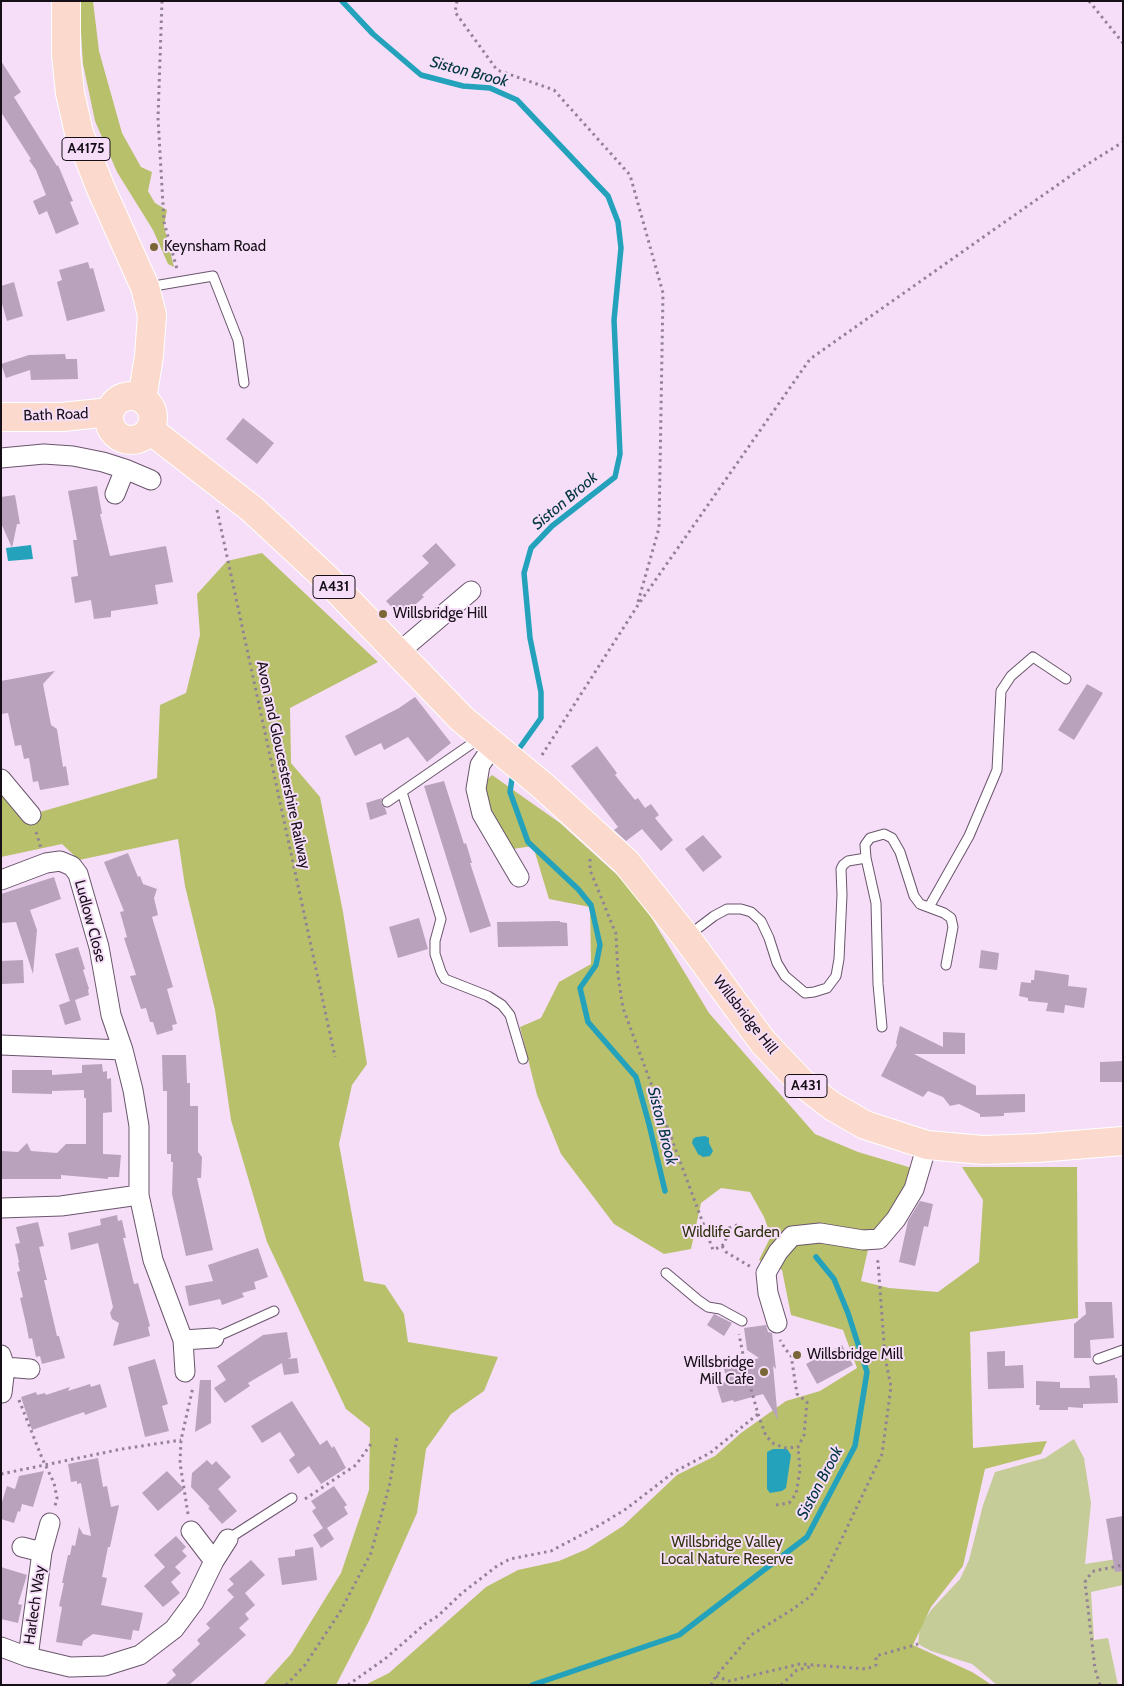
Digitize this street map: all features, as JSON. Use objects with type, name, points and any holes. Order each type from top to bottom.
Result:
[{"type":"main road","name":"A4175","points":[[66,1],[66,54],[70,93],[79,133],[101,189],[146,287],[152,315],[149,362],[142,399]]},
{"type":"main road","points":[[135,396],[147,403],[152,412],[153,423],[150,430],[140,438],[125,439],[118,436],[113,430],[109,417],[110,412],[122,398],[135,396]]},
{"type":"main road","name":"Bath Road","points":[[1,417],[62,417],[110,412]]},
{"type":"main road","name":"A431","points":[[150,430],[252,509],[317,569],[462,719],[536,780]]},
{"type":"main road","name":"Willsbridge Hill","points":[[536,780],[626,862],[686,937],[763,1042],[801,1082],[832,1106],[865,1125],[927,1145],[983,1150],[1123,1141]]},
{"type":"street","points":[[1,458],[44,454],[73,456],[103,462],[150,480]]},
{"type":"street","points":[[115,494],[125,469]]},
{"type":"street","points":[[398,653],[471,591]]},
{"type":"street","points":[[494,746],[480,765],[476,789],[482,814],[520,877]]},
{"type":"street","points":[[1,779],[31,815]]},
{"type":"street","name":"Ludlow Close","points":[[1,880],[46,863],[60,861],[72,866],[78,874],[99,947],[111,1015],[123,1050],[133,1090],[139,1126],[139,1195],[153,1260],[184,1356]]},
{"type":"street","points":[[1,1045],[123,1050]]},
{"type":"street","points":[[777,1323],[768,1294],[766,1273],[778,1252],[792,1236],[820,1233],[862,1240],[879,1239],[896,1219],[914,1189],[927,1145]]},
{"type":"street","points":[[1,1208],[60,1206],[139,1195]]},
{"type":"street","points":[[184,1356],[214,1338]]},
{"type":"street","points":[[10,1395],[3,1361],[30,1369]]},
{"type":"street","name":"Harlech Way","points":[[28,1657],[42,1552],[50,1523]]},
{"type":"street","points":[[195,1536],[214,1561]]},
{"type":"street","name":"Harlech Way","points":[[1,1647],[28,1657],[70,1666],[105,1666],[140,1655],[174,1629],[194,1602],[214,1561],[228,1540]]},
{"type":"street","name":"Harlech Way","points":[[22,1547],[42,1552]]},
{"type":"lane","points":[[146,287],[213,276],[238,340],[244,383]]},
{"type":"lane","points":[[929,907],[969,836],[997,770],[1002,691],[1011,676],[1034,657],[1066,679]]},
{"type":"lane","points":[[387,802],[402,792],[494,746]]},
{"type":"lane","points":[[402,792],[440,919],[435,941],[435,954],[441,972],[445,979],[488,996],[502,1005],[510,1015],[523,1059]]},
{"type":"lane","points":[[882,1028],[878,984],[876,902],[865,845],[870,838],[884,834],[892,838],[900,852],[914,896],[920,904],[944,913],[951,918],[953,927],[946,965]]},
{"type":"lane","points":[[686,937],[714,916],[727,909],[741,909],[751,912],[761,921],[777,963],[785,976],[805,993],[828,988],[836,976],[839,959],[842,896],[841,869],[848,861],[866,858]]},
{"type":"lane","points":[[666,1273],[708,1307],[720,1309],[742,1321]]},
{"type":"lane","points":[[214,1338],[274,1310]]},
{"type":"lane","points":[[1098,1359],[1123,1350]]},
{"type":"lane","name":"Harlech Way","points":[[228,1540],[292,1498]]},
{"type":"path","points":[[162,1],[158,118],[162,194],[164,222],[177,268]]},
{"type":"path","points":[[457,1],[455,12],[498,70],[554,90],[630,175],[663,293],[659,528],[638,605]]},
{"type":"path","points":[[1089,1],[1123,43]]},
{"type":"path","points":[[536,780],[638,605],[810,359],[1083,167],[1123,142]]},
{"type":"path","name":"Avon and Gloucestershire Railway","points":[[210,477],[335,1057]]},
{"type":"path","points":[[31,815],[46,863]]},
{"type":"path","points":[[594,831],[590,853],[590,870],[616,934],[618,975],[623,1008],[713,1250],[722,1246],[725,1242],[729,1228],[740,1224]]},
{"type":"path","points":[[711,1685],[716,1676],[751,1635],[811,1596],[826,1572],[882,1454],[892,1388],[885,1357],[878,1262],[874,1252],[862,1240]]},
{"type":"path","points":[[722,1246],[726,1252],[740,1261],[766,1273]]},
{"type":"path","points":[[776,1505],[789,1503],[796,1494],[800,1470],[798,1447],[804,1435],[807,1402],[797,1394],[791,1354],[781,1344],[777,1323]]},
{"type":"path","points":[[184,1356],[196,1376],[181,1440],[180,1463],[188,1516],[194,1526],[195,1536]]},
{"type":"path","points":[[747,1375],[766,1436],[774,1444],[786,1448],[798,1447]]},
{"type":"path","points":[[10,1395],[54,1483],[57,1498],[50,1523]]},
{"type":"path","points":[[348,1685],[386,1658],[425,1624],[438,1616],[462,1593],[497,1566],[510,1559],[551,1551],[598,1526],[626,1509],[674,1472],[710,1453],[758,1414]]},
{"type":"path","points":[[286,1685],[305,1664],[340,1612],[371,1553],[390,1483],[397,1437]]},
{"type":"path","points":[[1,1474],[122,1449],[181,1440]]},
{"type":"path","points":[[292,1498],[304,1499],[356,1465],[373,1441]]},
{"type":"path","points":[[1100,1685],[1095,1669],[1085,1582],[1094,1572],[1123,1565]]},
{"type":"path","points":[[716,1676],[729,1681],[800,1664],[867,1669],[876,1665],[876,1656],[918,1644]]},
{"type":"path","points":[[781,1685],[797,1670],[820,1665]]},
{"type":"green space","points":[[79,1],[93,1],[99,51],[122,133],[141,167],[152,172],[148,191],[155,203],[167,210],[164,226],[174,267],[168,264],[153,230],[117,172],[95,121],[83,64]]},
{"type":"green space","points":[[262,553],[378,662],[290,708],[291,763],[320,797],[343,912],[367,1064],[352,1085],[339,1144],[364,1281],[385,1285],[404,1314],[408,1342],[498,1357],[484,1391],[451,1414],[426,1449],[417,1513],[369,1621],[336,1685],[263,1685],[291,1654],[341,1573],[369,1490],[370,1428],[346,1409],[267,1242],[231,1120],[215,1010],[185,886],[178,839],[79,860],[62,844],[1,857],[1,787],[23,817],[157,778],[160,705],[186,693],[200,635],[197,594],[227,561]]},
{"type":"green space","name":"Willsbridge Valley Local Nature Reserve","points":[[492,775],[560,823],[636,892],[709,1013],[815,1134],[858,1152],[912,1168],[903,1208],[869,1245],[861,1281],[889,1288],[938,1292],[979,1262],[983,1200],[962,1167],[1077,1167],[1078,1318],[970,1332],[973,1448],[1047,1441],[1041,1454],[985,1469],[963,1566],[931,1607],[913,1645],[972,1672],[992,1685],[365,1685],[389,1673],[486,1587],[518,1570],[559,1561],[587,1549],[623,1526],[677,1475],[715,1456],[741,1433],[786,1401],[820,1391],[857,1368],[843,1330],[791,1315],[782,1270],[759,1260],[771,1236],[764,1217],[750,1192],[721,1188],[701,1203],[691,1249],[664,1254],[614,1224],[561,1154],[537,1095],[520,1027],[541,1018],[559,982],[591,964],[590,907],[549,899],[533,846],[506,850],[480,786]]},
{"type":"green space","points":[[1074,1439],[1084,1458],[1091,1503],[1085,1564],[1123,1558],[1123,1585],[1091,1592],[1094,1640],[1108,1638],[1118,1685],[997,1685],[972,1664],[931,1651],[918,1644],[920,1626],[932,1609],[960,1579],[969,1560],[983,1505],[995,1472],[1045,1458]]},
{"type":"water","points":[[31,545],[33,559],[8,561],[6,548]]},
{"type":"water","points":[[705,1136],[709,1138],[713,1151],[710,1156],[703,1157],[698,1154],[692,1143],[696,1137]]},
{"type":"water","points":[[773,1449],[787,1449],[791,1455],[786,1488],[782,1491],[770,1493],[767,1489],[767,1452]]},
{"type":"building","points":[[1,61],[21,92],[14,97],[58,165],[73,201],[70,202],[79,224],[56,234],[47,211],[39,215],[33,201],[46,195],[36,170],[1,112]]},
{"type":"building","points":[[88,262],[90,269],[93,268],[105,311],[67,321],[57,282],[62,280],[59,270]]},
{"type":"building","points":[[14,282],[23,316],[7,321],[1,300],[1,286]]},
{"type":"building","points":[[65,354],[66,359],[77,359],[78,379],[31,380],[30,370],[6,378],[1,364],[29,355]]},
{"type":"building","points":[[243,418],[274,443],[257,464],[226,439]]},
{"type":"building","points":[[97,486],[102,514],[100,514],[110,556],[166,546],[173,582],[155,585],[158,604],[111,611],[111,617],[94,619],[91,600],[75,603],[71,577],[78,576],[73,540],[77,540],[68,491]]},
{"type":"building","points":[[15,495],[20,524],[17,524],[12,548],[1,523],[1,497]]},
{"type":"building","points":[[436,543],[456,565],[422,595],[424,597],[401,617],[386,601],[429,563],[422,556]]},
{"type":"building","points":[[55,671],[43,684],[51,725],[57,729],[63,767],[66,766],[69,785],[40,790],[38,781],[33,782],[29,758],[24,759],[21,745],[15,746],[8,713],[1,714],[1,681]]},
{"type":"building","points":[[1087,684],[1103,693],[1074,740],[1058,730]]},
{"type":"building","points":[[415,697],[451,743],[427,762],[408,737],[384,750],[381,743],[355,756],[345,736],[399,708]]},
{"type":"building","points":[[597,746],[617,773],[615,775],[635,800],[638,798],[645,808],[651,804],[659,815],[655,818],[673,840],[661,851],[642,829],[626,841],[614,830],[618,827],[571,766]]},
{"type":"building","points":[[444,781],[464,844],[466,843],[472,863],[470,863],[491,926],[470,933],[424,786]]},
{"type":"building","points":[[382,798],[381,803],[387,814],[370,820],[366,803]]},
{"type":"building","points":[[703,835],[722,857],[703,872],[685,849]]},
{"type":"building","points":[[128,853],[143,884],[157,889],[154,898],[158,915],[152,917],[173,987],[167,989],[177,1024],[172,1025],[173,1030],[157,1035],[153,1022],[150,1022],[146,1008],[141,1009],[130,976],[136,975],[124,938],[127,937],[120,912],[124,911],[104,862]]},
{"type":"building","points":[[54,877],[61,899],[30,910],[37,930],[33,974],[16,922],[1,923],[1,894]]},
{"type":"building","points":[[419,918],[428,949],[398,958],[389,927]]},
{"type":"building","points":[[560,921],[567,923],[568,946],[498,947],[497,922]]},
{"type":"building","points":[[78,947],[85,969],[83,970],[89,995],[72,1001],[75,1000],[81,1020],[65,1025],[59,1005],[70,1001],[55,954]]},
{"type":"building","points":[[981,950],[999,953],[997,970],[979,968]]},
{"type":"building","points":[[23,960],[24,983],[1,984],[1,961]]},
{"type":"building","points":[[1035,970],[1069,975],[1068,986],[1087,988],[1084,1008],[1065,1005],[1064,1013],[1046,1011],[1048,1003],[1028,1001],[1028,998],[1019,996],[1021,982],[1031,983],[1031,980],[1034,980]]},
{"type":"building","points":[[900,1026],[943,1047],[943,1032],[965,1033],[965,1054],[914,1054],[976,1086],[976,1095],[1025,1094],[1025,1112],[1004,1113],[1004,1116],[980,1117],[980,1114],[959,1104],[950,1106],[943,1097],[928,1091],[923,1097],[881,1076],[897,1045]]},
{"type":"building","points":[[162,1055],[186,1055],[187,1083],[190,1083],[190,1106],[198,1106],[198,1152],[202,1157],[201,1178],[197,1178],[213,1250],[186,1256],[172,1194],[173,1162],[171,1162],[171,1154],[167,1154],[167,1091],[163,1091]]},
{"type":"building","points":[[1123,1061],[1123,1082],[1100,1082],[1100,1062]]},
{"type":"building","points":[[102,1064],[103,1072],[107,1071],[107,1079],[111,1078],[112,1112],[103,1113],[103,1154],[121,1155],[119,1177],[108,1177],[108,1179],[61,1175],[61,1179],[1,1179],[1,1151],[18,1152],[27,1143],[31,1151],[57,1153],[66,1144],[86,1144],[86,1098],[84,1098],[84,1090],[52,1091],[52,1094],[12,1093],[12,1070],[52,1070],[52,1075],[82,1073],[82,1065]]},
{"type":"building","points":[[920,1201],[933,1204],[928,1227],[924,1226],[915,1266],[899,1262],[908,1221]]},
{"type":"building","points":[[117,1215],[118,1221],[122,1220],[126,1238],[123,1238],[134,1284],[138,1283],[150,1326],[148,1327],[150,1336],[113,1346],[119,1323],[112,1319],[110,1313],[113,1307],[98,1243],[71,1250],[68,1233],[101,1225],[100,1219]]},
{"type":"building","points":[[38,1222],[44,1246],[39,1247],[47,1280],[44,1280],[57,1336],[59,1336],[65,1358],[42,1364],[40,1356],[36,1357],[32,1338],[29,1339],[20,1298],[23,1297],[17,1272],[20,1271],[15,1244],[20,1243],[16,1227]]},
{"type":"building","points":[[258,1248],[268,1277],[254,1282],[256,1289],[242,1293],[244,1297],[222,1305],[220,1299],[189,1306],[185,1286],[213,1281],[208,1265]]},
{"type":"building","points":[[1085,1302],[1112,1302],[1114,1338],[1090,1340],[1091,1358],[1074,1358],[1074,1324],[1086,1314]]},
{"type":"building","points":[[714,1314],[732,1323],[724,1336],[707,1325]]},
{"type":"building","points":[[766,1325],[768,1332],[772,1333],[776,1369],[773,1366],[778,1420],[763,1394],[734,1402],[733,1400],[722,1403],[716,1384],[727,1381],[724,1369],[759,1358],[747,1350],[744,1328]]},
{"type":"building","points":[[287,1332],[291,1357],[288,1359],[297,1358],[299,1373],[284,1375],[282,1363],[248,1383],[250,1386],[225,1403],[214,1388],[226,1380],[217,1366],[263,1335]]},
{"type":"building","points":[[842,1345],[853,1365],[817,1384],[806,1364]]},
{"type":"building","points":[[1005,1351],[1005,1366],[1023,1365],[1024,1388],[988,1389],[987,1352]]},
{"type":"building","points":[[155,1359],[168,1404],[162,1406],[169,1431],[145,1437],[128,1367]]},
{"type":"building","points":[[1115,1375],[1115,1378],[1117,1378],[1118,1403],[1083,1404],[1083,1408],[1068,1407],[1068,1410],[1039,1410],[1040,1405],[1036,1405],[1036,1381],[1060,1382],[1060,1388],[1090,1388],[1089,1376]]},
{"type":"building","points":[[200,1380],[211,1380],[211,1423],[195,1432]]},
{"type":"building","points":[[90,1384],[91,1387],[100,1384],[107,1407],[85,1415],[84,1412],[32,1430],[21,1397],[36,1392],[37,1395],[45,1393],[46,1395],[70,1387],[68,1391]]},
{"type":"building","points":[[292,1401],[320,1445],[327,1440],[332,1448],[334,1446],[346,1468],[321,1484],[309,1466],[298,1474],[289,1460],[295,1455],[280,1432],[262,1443],[251,1426]]},
{"type":"building","points":[[98,1458],[103,1487],[107,1486],[111,1507],[119,1505],[102,1577],[107,1578],[101,1605],[143,1613],[139,1631],[133,1630],[131,1640],[93,1634],[83,1641],[82,1646],[56,1642],[62,1607],[59,1606],[64,1583],[62,1583],[68,1555],[70,1555],[72,1545],[75,1546],[79,1527],[83,1534],[91,1536],[81,1483],[77,1484],[77,1481],[71,1482],[68,1464]]},
{"type":"building","points":[[207,1460],[212,1465],[216,1461],[231,1477],[218,1489],[237,1511],[222,1524],[208,1508],[210,1507],[191,1487],[192,1473]]},
{"type":"building","points":[[44,1471],[33,1507],[22,1504],[14,1523],[1,1519],[1,1505],[7,1486],[15,1489],[19,1476]]},
{"type":"building","points":[[167,1471],[184,1489],[158,1511],[142,1493]]},
{"type":"building","points":[[334,1486],[347,1505],[344,1507],[348,1514],[327,1528],[334,1539],[321,1548],[313,1535],[323,1528],[312,1511],[316,1508],[311,1501]]},
{"type":"building","points":[[1123,1516],[1123,1571],[1115,1572],[1106,1519]]},
{"type":"building","points":[[176,1536],[186,1547],[182,1551],[187,1556],[175,1567],[181,1573],[171,1582],[180,1593],[163,1607],[144,1586],[165,1567],[154,1555]]},
{"type":"building","points":[[313,1547],[317,1580],[282,1585],[278,1558],[295,1556],[295,1550]]},
{"type":"building","points":[[251,1560],[265,1575],[245,1593],[255,1605],[245,1614],[249,1619],[239,1628],[246,1635],[189,1685],[165,1685],[176,1675],[172,1670],[200,1644],[197,1640],[210,1628],[206,1624],[234,1597],[227,1590],[234,1584],[229,1579]]},
{"type":"building","points":[[1,1567],[27,1575],[18,1604],[22,1605],[18,1623],[1,1619]]},
{"type":"waterway","name":"Siston Brook","points":[[342,1],[373,34],[421,75],[463,86],[490,88],[517,100],[608,196],[618,222],[621,248],[614,320],[620,454],[615,477],[552,526],[531,548],[524,573],[530,638],[541,692],[541,718],[516,753]]},
{"type":"waterway","name":"Siston Brook","points":[[513,772],[510,792],[528,842],[578,889],[591,905],[600,945],[596,965],[580,988],[588,1022],[636,1077],[665,1191]]},
{"type":"waterway","name":"Siston Brook","points":[[532,1685],[679,1635],[807,1537],[855,1446],[867,1372],[848,1313],[834,1279],[816,1257]]},
{"type":"place","name":"Keynsham Road","points":[[154,247]]},
{"type":"place","name":"Willsbridge Hill","points":[[383,614]]},
{"type":"place","name":"Willsbridge Mill","points":[[797,1355]]},
{"type":"place","name":"Willsbridge Mill Cafe","points":[[764,1372]]},
{"type":"park label","name":"Wildlife Garden","points":[[731,1233]]}]
